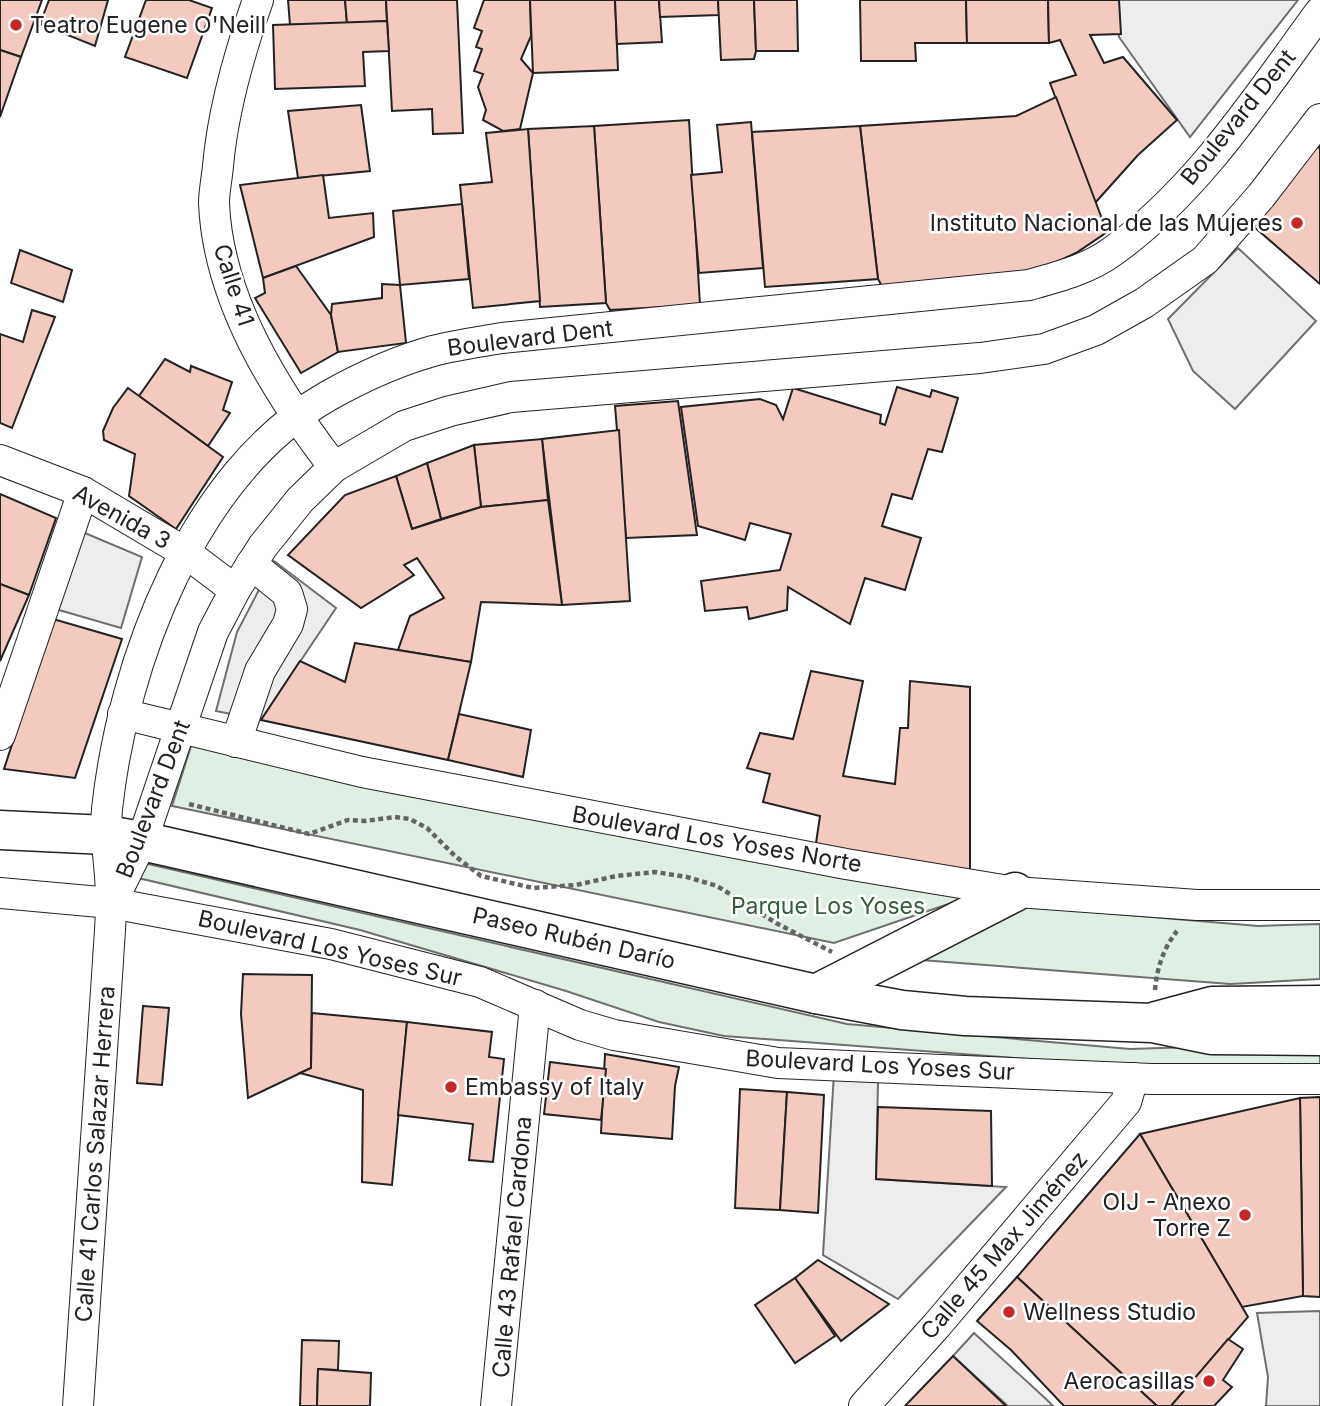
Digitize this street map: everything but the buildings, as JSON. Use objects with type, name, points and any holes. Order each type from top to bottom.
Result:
[{"type":"highway","name":"Paseo Rubén Darío","points":[[0,830],[124,838],[816,994],[902,1010],[965,1016],[1152,1023],[1211,1035],[1320,1036]]},
{"type":"highway","points":[[816,994],[1015,892]]},
{"type":"highway","name":"Paseo Rubén Darío","points":[[1152,1023],[1212,1006],[1320,1005]]},
{"type":"street","name":"Calle 41","points":[[258,0],[225,113],[214,201],[219,247],[233,292],[263,364],[296,418],[334,467]]},
{"type":"street","name":"Boulevard Dent","points":[[124,838],[107,811],[122,714],[158,608],[211,510],[254,453],[296,418],[327,397],[374,373],[433,351],[490,340],[1029,285],[1071,273],[1112,252],[1156,215],[1210,159],[1320,12]]},
{"type":"street","name":"Boulevard Dent","points":[[111,903],[124,838],[181,729],[213,632],[263,546],[300,500],[334,467],[404,426],[450,411],[511,397],[980,358],[1044,349],[1096,330],[1144,303],[1205,260],[1261,196],[1320,119]]},
{"type":"street","name":"Avenida 3","points":[[0,460],[83,492],[186,553],[235,590]]},
{"type":"street","points":[[0,735],[83,492]]},
{"type":"street","points":[[236,742],[260,671],[288,624],[292,609],[287,593],[251,564]]},
{"type":"street","name":"Boulevard Los Yoses Norte","points":[[122,714],[362,772],[846,864],[1015,892],[1197,905],[1320,905]]},
{"type":"street","name":"Boulevard Los Yoses Sur","points":[[0,893],[111,903],[331,944],[480,982],[580,1025],[614,1035],[778,1063],[1133,1078],[1320,1079]]},
{"type":"street","name":"Calle 41 Carlos Salazar Herrera","points":[[78,1406],[111,903]]},
{"type":"street","name":"Calle 43 Rafael Cardona","points":[[496,1406],[535,1005]]},
{"type":"street","name":"Calle 45 Max Jiménez","points":[[864,1406],[1126,1102],[1133,1078]]},
{"type":"path","points":[[189,804],[309,834],[348,820],[365,821],[394,817],[410,819],[427,828],[455,856],[481,876],[533,888],[576,885],[616,876],[655,872],[687,877],[717,886],[776,923],[832,952],[875,964]]},
{"type":"path","points":[[1152,1023],[1157,972],[1162,957],[1171,939],[1197,905]]},
{"type":"green space","name":"Parque Los Yoses","points":[[192,743],[966,898],[834,943],[172,806]]},
{"type":"green space","points":[[144,863],[847,1024],[1130,1049],[1320,1043],[1320,1065],[1135,1067],[724,1036],[659,1022],[566,991],[360,930],[134,877]]},
{"type":"green space","name":"Parque Los Yoses","points":[[1022,906],[1258,926],[1320,924],[1320,979],[1230,984],[895,958]]},
{"type":"shaded area","points":[[1116,0],[1298,0],[1190,137],[1119,37]]},
{"type":"shaded area","points":[[1238,248],[1316,321],[1235,409],[1193,371],[1168,319]]},
{"type":"shaded area","points":[[73,528],[142,557],[121,628],[52,608]]},
{"type":"shaded area","points":[[274,561],[336,608],[261,720],[216,711],[237,632]]},
{"type":"shaded area","points":[[834,1073],[878,1081],[876,1179],[1006,1187],[898,1299],[823,1255]]},
{"type":"shaded area","points":[[1320,1311],[1320,1406],[1266,1406],[1268,1377],[1257,1313]]},
{"type":"shaded area","points":[[974,1333],[1053,1406],[1008,1406],[953,1356]]},
{"type":"place","name":"Teatro Eugene O'Neill","points":[[16,25]]},
{"type":"place","name":"Instituto Nacional de las Mujeres","points":[[1297,223]]},
{"type":"place","name":"Embassy of Italy","points":[[451,1087]]},
{"type":"place","name":"OIJ - Anexo Torre Z","points":[[1245,1215]]},
{"type":"place","name":"Wellness Studio","points":[[1009,1312]]},
{"type":"place","name":"Aerocasillas","points":[[1209,1381]]}]
